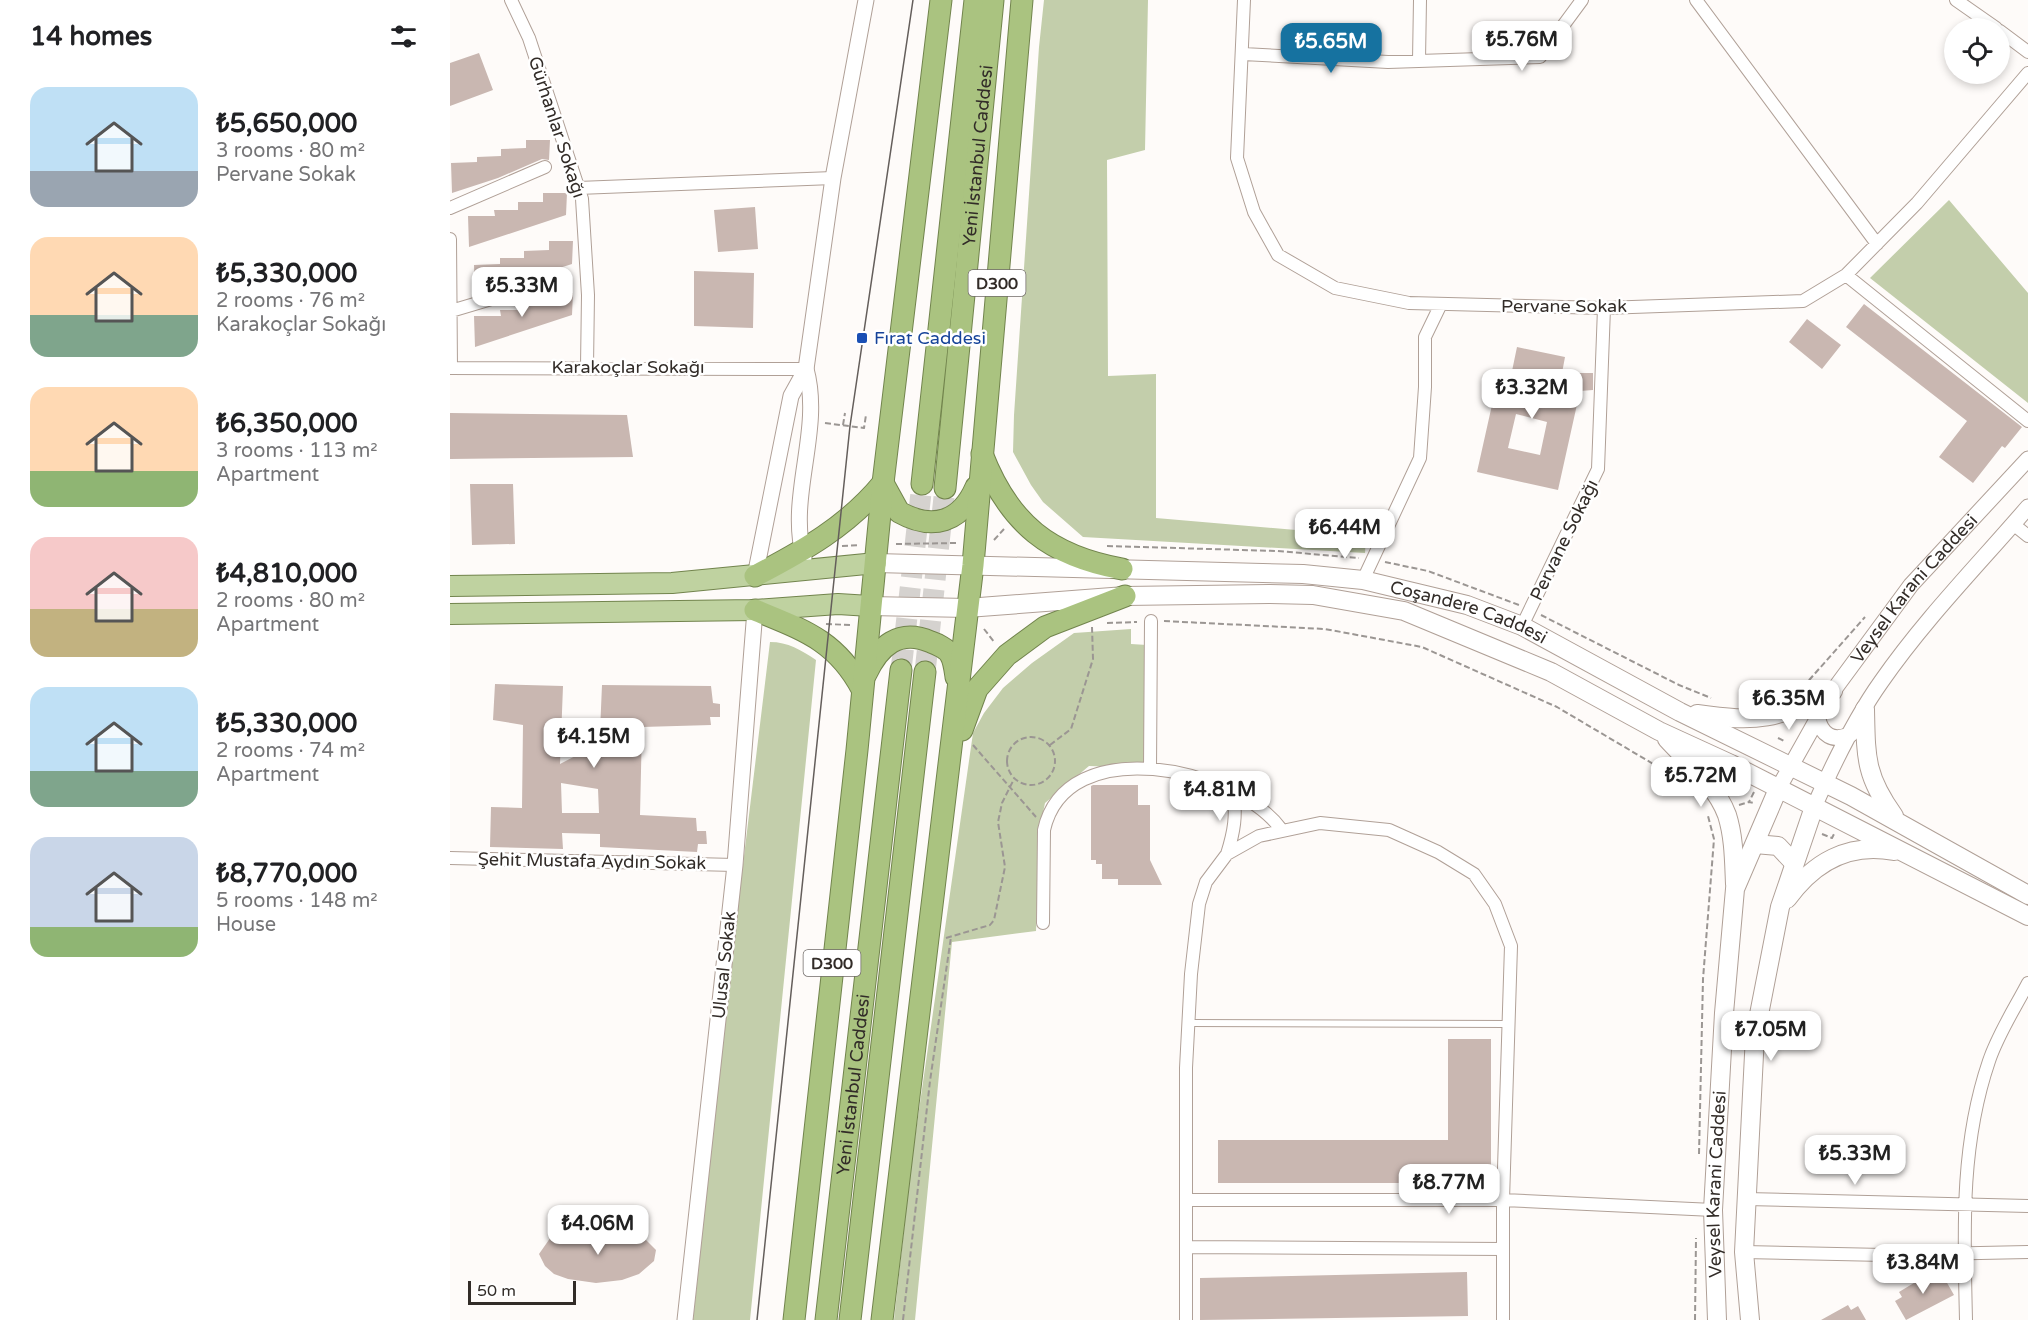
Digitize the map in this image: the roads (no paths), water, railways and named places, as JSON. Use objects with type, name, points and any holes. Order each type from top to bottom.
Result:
[{"type":"highway","name":"D300","points":[[794,1320],[883,483],[941,0]]},
{"type":"highway","name":"Yeni İstanbul Caddesi","points":[[922,484],[975,0]]},
{"type":"highway","name":"Yeni İstanbul Caddesi","points":[[945,488],[993,0]]},
{"type":"highway","name":"D300","points":[[882,1320],[959,686],[976,607],[973,565],[1022,0]]},
{"type":"highway","points":[[982,454],[997,486],[1018,515],[1039,537],[1066,554],[1096,564],[1122,569]]},
{"type":"highway","points":[[755,576],[805,560],[853,516],[883,483],[899,512],[922,520],[936,521],[947,520],[963,509],[980,479]]},
{"type":"highway","points":[[951,762],[977,689],[1007,655],[1045,627],[1125,596]]},
{"type":"highway","points":[[755,610],[827,643],[843,658],[862,685]]},
{"type":"highway","points":[[862,685],[875,656],[885,645],[897,638],[911,637],[938,644],[950,654],[959,686]]},
{"type":"highway","name":"Yeni İstanbul Caddesi","points":[[826,1320],[901,670]]},
{"type":"highway","name":"Yeni İstanbul Caddesi","points":[[850,1320],[925,672]]},
{"type":"main road","name":"Coşandere Caddesi","points":[[876,554],[973,565],[1303,574],[1363,580],[1467,605],[1522,626],[1680,712],[1897,820],[2028,895]]},
{"type":"main road","points":[[805,560],[876,554]]},
{"type":"main road","points":[[450,586],[672,583],[755,576]]},
{"type":"main road","name":"Coşandere Caddesi","points":[[870,606],[976,607],[1125,596],[1313,595],[1404,611],[1551,672],[1659,731],[2028,916]]},
{"type":"main road","points":[[450,614],[755,610],[838,604],[870,606]]},
{"type":"main road","points":[[1680,712],[1736,720],[1774,717],[1833,691]]},
{"type":"main road","points":[[1865,709],[1868,769],[1878,793],[1897,820]]},
{"type":"main road","points":[[1659,731],[1704,779],[1725,811],[1733,849],[1736,889]]},
{"type":"main road","name":"Veysel Karani Caddesi","points":[[1717,1320],[1705,1210],[1736,889],[1778,789]]},
{"type":"main road","name":"Veysel Karani Caddesi","points":[[1750,1320],[1744,1252],[1755,1035],[1780,907],[1814,807]]},
{"type":"main road","points":[[1755,844],[1778,846],[1794,863]]},
{"type":"main road","points":[[1780,907],[1812,869],[1829,858],[1852,850],[1884,849],[1908,854]]},
{"type":"street","name":"Gürhanlar Sokağı","points":[[511,0],[529,38],[582,199],[588,295],[587,366]]},
{"type":"street","points":[[805,560],[801,501],[811,421],[811,386],[806,369],[833,177],[866,0]]},
{"type":"street","name":"Pervane Sokak","points":[[1244,0],[1237,158],[1254,212],[1278,255],[1335,288],[1409,303],[1440,306],[1604,308],[1803,301],[1846,275],[1877,244],[1917,203],[2028,73]]},
{"type":"street","points":[[1419,60],[1420,0]]},
{"type":"street","points":[[1243,54],[1388,62],[1540,57],[1582,0]]},
{"type":"street","points":[[1696,0],[1877,244]]},
{"type":"street","points":[[1956,0],[1981,18]]},
{"type":"street","points":[[2010,39],[2028,52]]},
{"type":"street","points":[[450,208],[545,167]]},
{"type":"street","points":[[578,188],[833,177]]},
{"type":"street","points":[[450,239],[450,368]]},
{"type":"street","points":[[1846,275],[2028,421]]},
{"type":"street","points":[[451,311],[565,278]]},
{"type":"street","points":[[1363,580],[1420,458],[1425,387],[1425,337],[1440,306]]},
{"type":"street","name":"Pervane Sokağı","points":[[1522,626],[1598,469],[1604,308]]},
{"type":"street","name":"Karakoçlar Sokağı","points":[[450,368],[587,366],[806,369]]},
{"type":"street","points":[[755,576],[789,406],[795,386],[806,369]]},
{"type":"street","name":"Veysel Karani Caddesi","points":[[1778,789],[1833,691],[1911,585],[2028,459]]},
{"type":"street","name":"Veysel Karani Caddesi","points":[[1814,807],[1880,683],[1921,631],[2028,507]]},
{"type":"street","points":[[2013,524],[2028,537]]},
{"type":"street","name":"Ulusal Sokak","points":[[685,1320],[735,865],[755,610]]},
{"type":"street","points":[[1150,769],[1151,621]]},
{"type":"street","points":[[1817,716],[1823,732],[1828,736],[1836,739],[1851,734]]},
{"type":"street","points":[[1043,923],[1044,830],[1047,815],[1062,794],[1083,780],[1101,773],[1163,768],[1179,771],[1213,782],[1233,792],[1269,813],[1281,829]]},
{"type":"street","points":[[1186,1320],[1189,1023],[1199,904],[1206,882],[1227,854],[1234,832],[1236,811],[1233,792]]},
{"type":"street","points":[[1227,854],[1259,836],[1281,829],[1320,823],[1389,830],[1438,852],[1474,874],[1494,904],[1511,946],[1503,1200],[1503,1320]]},
{"type":"street","name":"Şehit Mustafa Aydın Sokak","points":[[450,858],[735,865]]},
{"type":"street","points":[[1966,1320],[1966,1161],[1977,1100],[1990,1058],[2028,983]]},
{"type":"street","points":[[1746,1199],[2028,1206]]},
{"type":"street","points":[[1186,1200],[1503,1200],[1705,1210]]},
{"type":"street","points":[[1186,1247],[1503,1249]]},
{"type":"street","points":[[1744,1252],[1965,1254],[2028,1252]]},
{"type":"lane","points":[[1189,1023],[1508,1024]]},
{"type":"tunnel","points":[[901,670],[922,484]]},
{"type":"tunnel","points":[[925,672],[945,488]]},
{"type":"tram line","points":[[757,1320],[850,426],[913,0]]},
{"type":"place","name":"Fırat Caddesi","points":[[862,338]]}]
